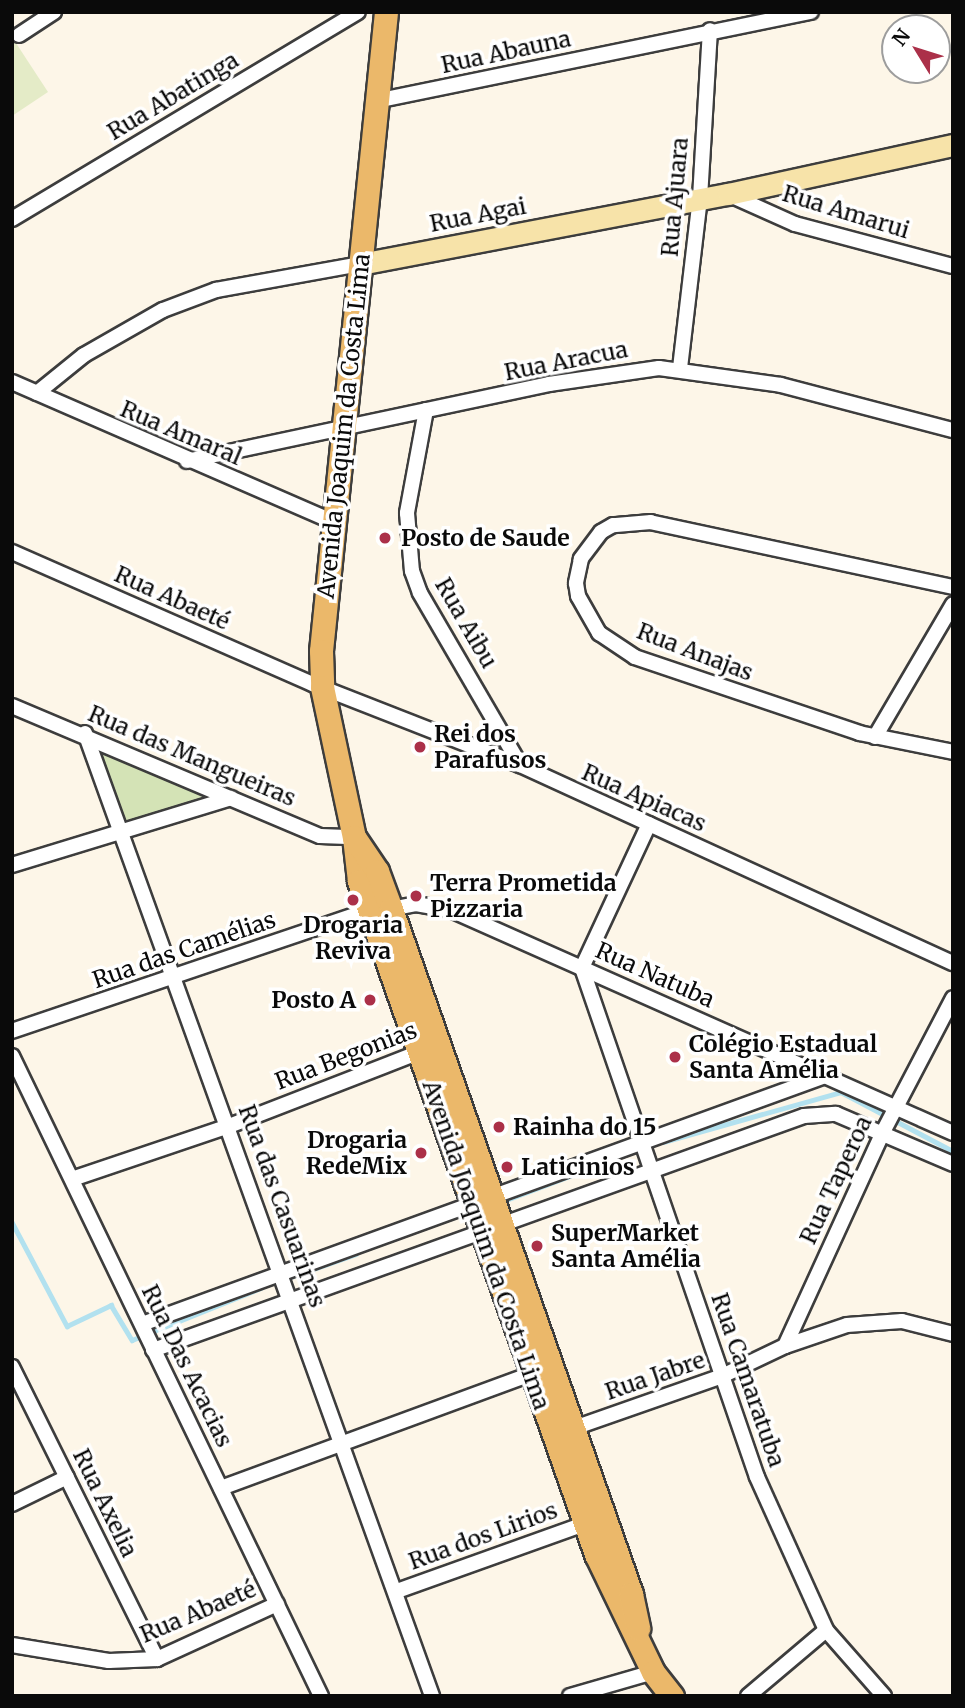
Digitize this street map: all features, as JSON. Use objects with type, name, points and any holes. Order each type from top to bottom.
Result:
[{"type":"main road","name":"Avenida Joaquim da Costa Lima","points":[[386,12],[318,686],[354,837],[377,871],[380,910],[540,1372],[584,1524],[615,1600],[641,1644],[653,1672],[669,1695]]},
{"type":"main road","name":"Avenida Joaquim da Costa Lima","points":[[540,1372],[571,1429],[631,1594],[641,1644]]},
{"type":"street","points":[[19,35],[54,12]]},
{"type":"street","name":"Rua Abatinga","points":[[12,219],[358,12]]},
{"type":"street","name":"Rua Abauna","points":[[376,101],[710,30],[811,12]]},
{"type":"street","name":"Rua Ajuara","points":[[680,368],[701,198],[710,30]]},
{"type":"street","name":"Rua Agai","points":[[37,393],[84,355],[163,310],[216,290],[728,194],[953,145]]},
{"type":"street","name":"Rua Amarui","points":[[728,194],[795,224],[953,266]]},
{"type":"street","name":"Rua Aracua","points":[[187,461],[572,379],[680,368],[781,385],[953,430]]},
{"type":"street","name":"Rua Amaral","points":[[12,382],[187,461],[334,522]]},
{"type":"street","name":"Rua Aibu","points":[[426,410],[407,513],[412,571],[420,593],[520,765]]},
{"type":"street","name":"Rua Anajas","points":[[953,587],[651,522],[612,525],[589,545],[581,559],[578,596],[599,633],[622,650],[875,737],[953,752]]},
{"type":"street","name":"Rua Abaeté","points":[[12,552],[318,686]]},
{"type":"street","points":[[875,737],[953,604]]},
{"type":"street","name":"Rua Apiacas","points":[[318,686],[520,765],[953,963]]},
{"type":"street","name":"Rua das Mangueiras","points":[[12,706],[85,733],[320,836],[354,837]]},
{"type":"street","name":"Rua das Casuarinas","points":[[85,733],[397,1591],[432,1696]]},
{"type":"street","points":[[12,865],[122,829],[231,798]]},
{"type":"street","points":[[582,968],[649,824]]},
{"type":"street","name":"Rua Natuba","points":[[380,910],[416,904],[451,910],[896,1105],[953,1133]]},
{"type":"street","name":"Rua das Camélias","points":[[12,1031],[380,910]]},
{"type":"street","name":"Rua Camaratuba","points":[[582,968],[757,1477],[826,1629],[884,1696]]},
{"type":"street","name":"Rua Taperoa","points":[[785,1346],[896,1105],[953,998]]},
{"type":"street","name":"Rua Begonias","points":[[72,1180],[229,1126],[429,1049]]},
{"type":"street","name":"Rua Das Acacias","points":[[12,1056],[321,1696]]},
{"type":"street","points":[[142,1324],[281,1271],[825,1076]]},
{"type":"street","points":[[153,1350],[651,1170],[822,1112],[883,1132],[953,1164]]},
{"type":"street","name":"Rua Jabre","points":[[571,1429],[722,1376],[785,1346],[847,1325],[873,1321],[933,1326],[953,1334]]},
{"type":"street","points":[[221,1488],[342,1440],[540,1372]]},
{"type":"street","name":"Rua Axelia","points":[[14,1374],[157,1659]]},
{"type":"street","points":[[12,1504],[67,1477]]},
{"type":"street","name":"Rua dos Lirios","points":[[397,1591],[584,1524]]},
{"type":"street","name":"Rua Abaeté","points":[[12,1645],[109,1661],[157,1659],[276,1604]]},
{"type":"street","points":[[748,1696],[826,1629]]},
{"type":"street","points":[[570,1696],[653,1672]]},
{"type":"green space","points":[[12,37],[48,92],[12,116]]},
{"type":"green space","points":[[88,734],[222,794],[121,827]]},
{"type":"waterway","points":[[663,1142],[841,1092],[953,1151]]},
{"type":"waterway","points":[[503,1201],[596,1166]]},
{"type":"waterway","points":[[12,1222],[67,1326],[111,1305],[132,1340],[261,1288]]},
{"type":"waterway","points":[[285,1279],[356,1254]]},
{"type":"place","name":"Posto de Saude","points":[[385,538]]},
{"type":"place","name":"Rei dos Parafusos","points":[[420,747]]},
{"type":"place","name":"Terra Prometida Pizzaria","points":[[416,896]]},
{"type":"place","name":"Drogaria Reviva","points":[[353,900]]},
{"type":"place","name":"Posto A","points":[[370,1000]]},
{"type":"place","name":"Colégio Estadual Santa Amélia","points":[[675,1057]]},
{"type":"place","name":"Rainha do 15","points":[[499,1127]]},
{"type":"place","name":"Drogaria RedeMix","points":[[421,1153]]},
{"type":"place","name":"Laticinios","points":[[507,1167]]},
{"type":"place","name":"SuperMarket Santa Amélia","points":[[537,1246]]}]
